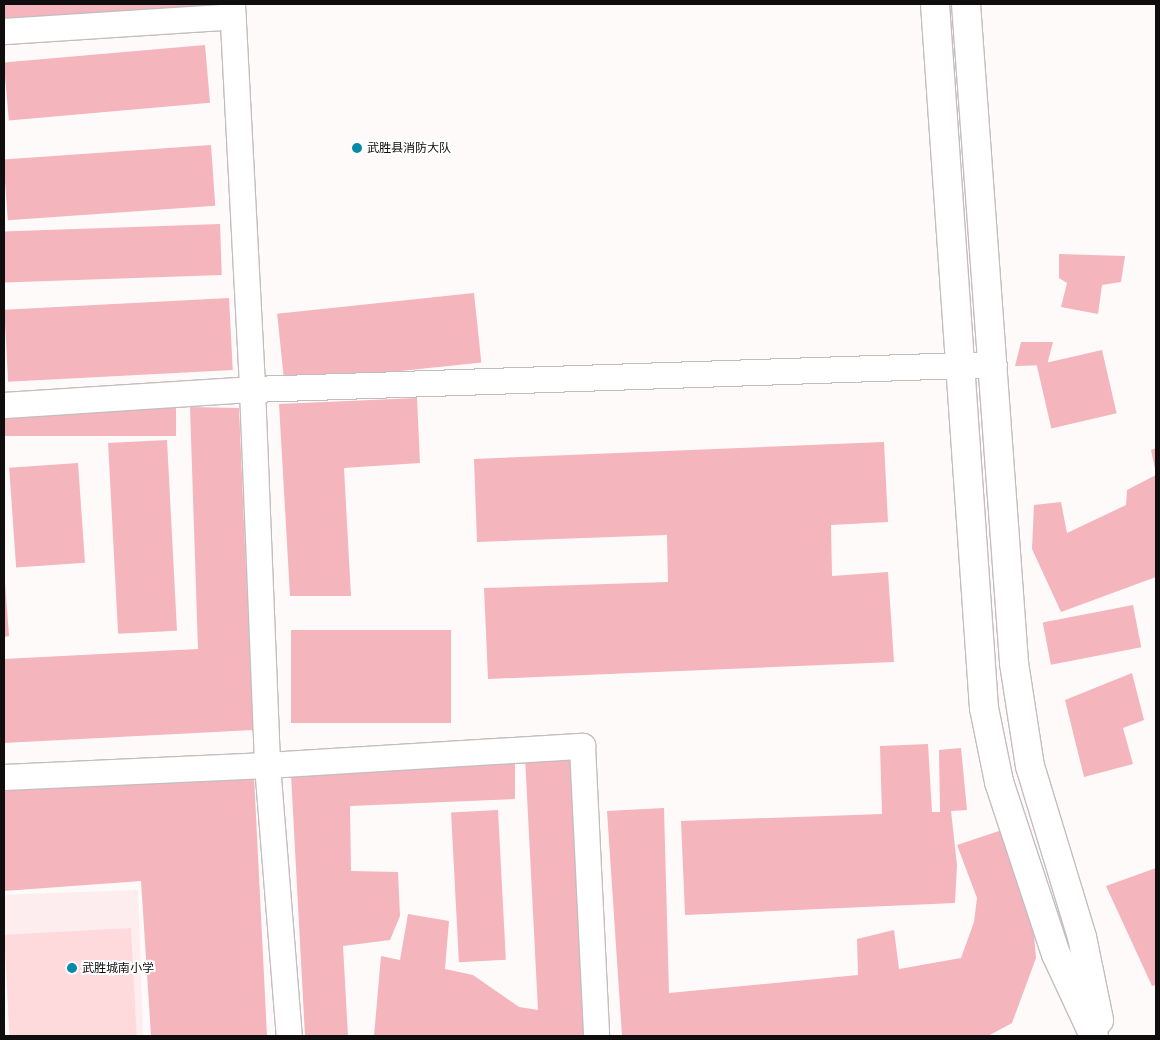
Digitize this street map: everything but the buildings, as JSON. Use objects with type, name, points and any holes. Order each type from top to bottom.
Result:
[{"type":"main road","points":[[935,4],[977,634],[984,708],[999,782],[1056,954],[1094,1036]]},
{"type":"main road","points":[[966,4],[994,364],[1014,663],[1030,766],[1082,937],[1102,1036]]},
{"type":"street","points":[[4,31],[233,10],[252,389],[266,765],[289,1036]]},
{"type":"street","points":[[4,405],[252,389],[994,364]]},
{"type":"street","points":[[4,777],[266,765],[582,746],[596,1036]]},
{"type":"shaded area","name":"武胜城南小学","points":[[138,890],[143,1036],[9,1036],[4,895]]},
{"type":"shaded area","name":"武胜城南小学","points":[[131,928],[137,1036],[9,1036],[4,935]]},
{"type":"place","name":"武胜县消防大队","points":[[357,148]]},
{"type":"place","name":"武胜城南小学","points":[[72,968]]}]
